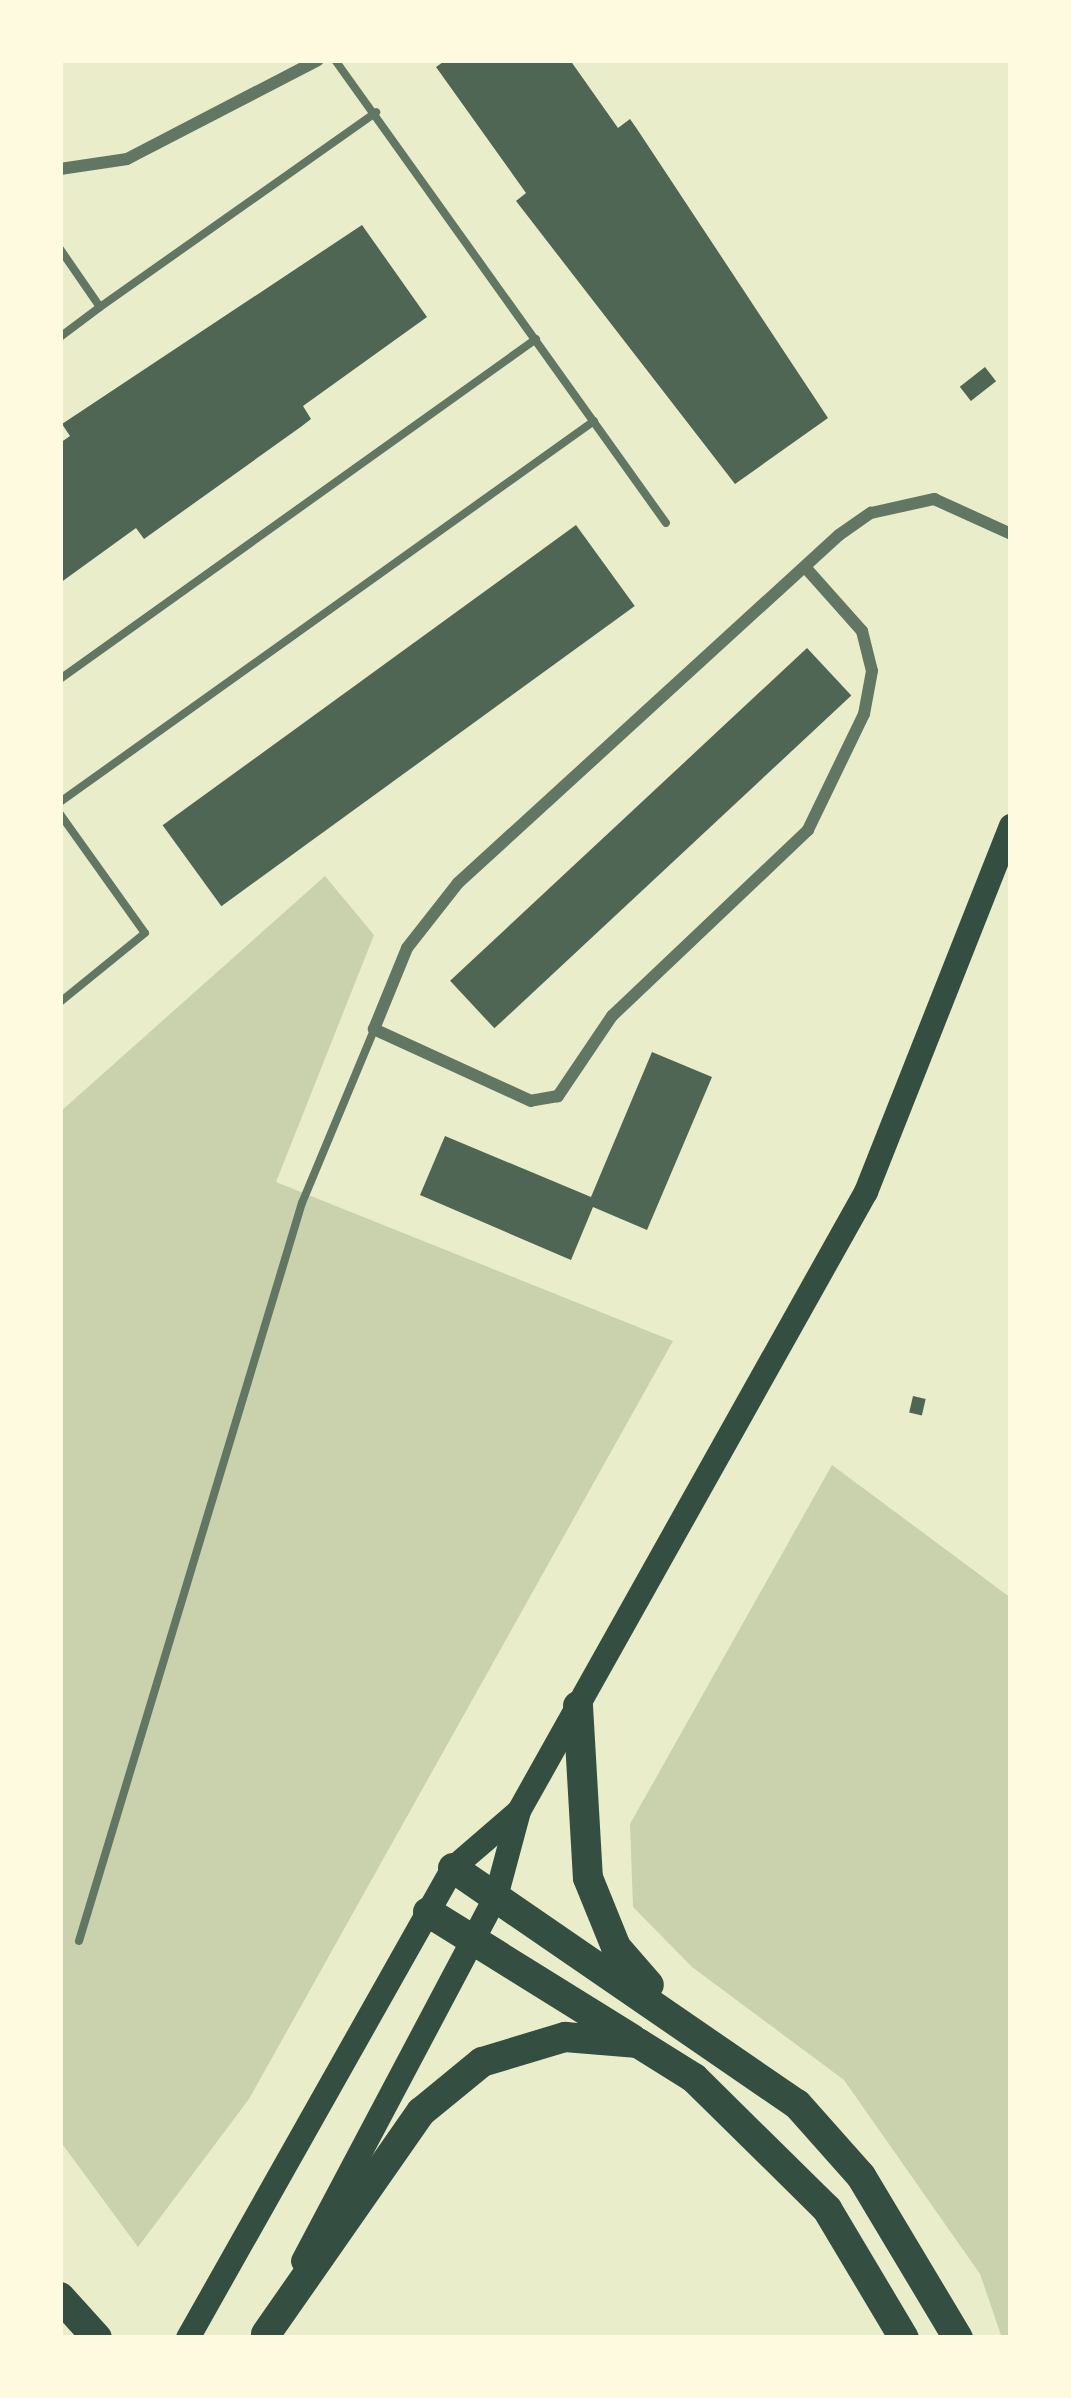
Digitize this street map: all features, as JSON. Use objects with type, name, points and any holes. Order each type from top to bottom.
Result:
[{"type":"highway","points":[[578,1706],[598,1912],[668,2008]]},
{"type":"highway","points":[[453,1868],[668,2008],[797,2104],[861,2176],[958,2338]]},
{"type":"highway","points":[[428,1912],[694,2078],[827,2210],[904,2338]]},
{"type":"highway","points":[[265,2336],[453,2083],[517,2045],[638,2043]]},
{"type":"highway","points":[[60,2297],[97,2338]]},
{"type":"highway","points":[[60,2307],[85,2338]]},
{"type":"main road","points":[[265,2336],[496,1897],[519,1811],[866,1192],[1011,826]]},
{"type":"main road","points":[[188,2338],[453,1868],[519,1811]]},
{"type":"street","points":[[60,169],[127,159],[318,60]]},
{"type":"street","points":[[805,567],[862,631],[872,670],[864,714],[808,830],[612,1016],[558,1096],[531,1101],[374,1029],[407,948],[458,883],[805,567],[871,514],[934,499],[1011,534]]},
{"type":"lane","points":[[335,60],[666,523]]},
{"type":"lane","points":[[60,337],[376,112]]},
{"type":"lane","points":[[60,249],[100,307]]},
{"type":"lane","points":[[60,679],[536,339]]},
{"type":"lane","points":[[60,802],[594,422]]},
{"type":"lane","points":[[60,814],[145,933],[60,1002]]},
{"type":"lane","points":[[80,1941],[302,1203],[374,1029]]},
{"type":"green space","points":[[325,876],[374,935],[276,1182],[673,1341],[249,2099],[138,2247],[60,2141],[60,1112]]},
{"type":"green space","points":[[832,1465],[1011,1598],[1011,2338],[1002,2338],[980,2274],[844,2080],[692,1967],[633,1907],[630,1824]]},
{"type":"building","points":[[446,60],[570,60],[618,128],[630,119],[828,418],[735,484],[516,201],[526,193],[436,67]]},
{"type":"building","points":[[362,225],[427,317],[303,406],[311,419],[302,426],[144,539],[136,528],[60,583],[60,443],[70,436],[62,424]]},
{"type":"building","points":[[985,367],[996,381],[971,401],[960,387]]},
{"type":"building","points":[[576,525],[635,606],[221,906],[163,825]]},
{"type":"building","points":[[807,648],[851,696],[494,1028],[450,981]]},
{"type":"building","points":[[652,1052],[712,1077],[647,1230],[593,1207],[571,1260],[420,1195],[445,1136],[591,1197]]},
{"type":"building","points":[[913,1396],[926,1399],[922,1415],[909,1413]]}]
